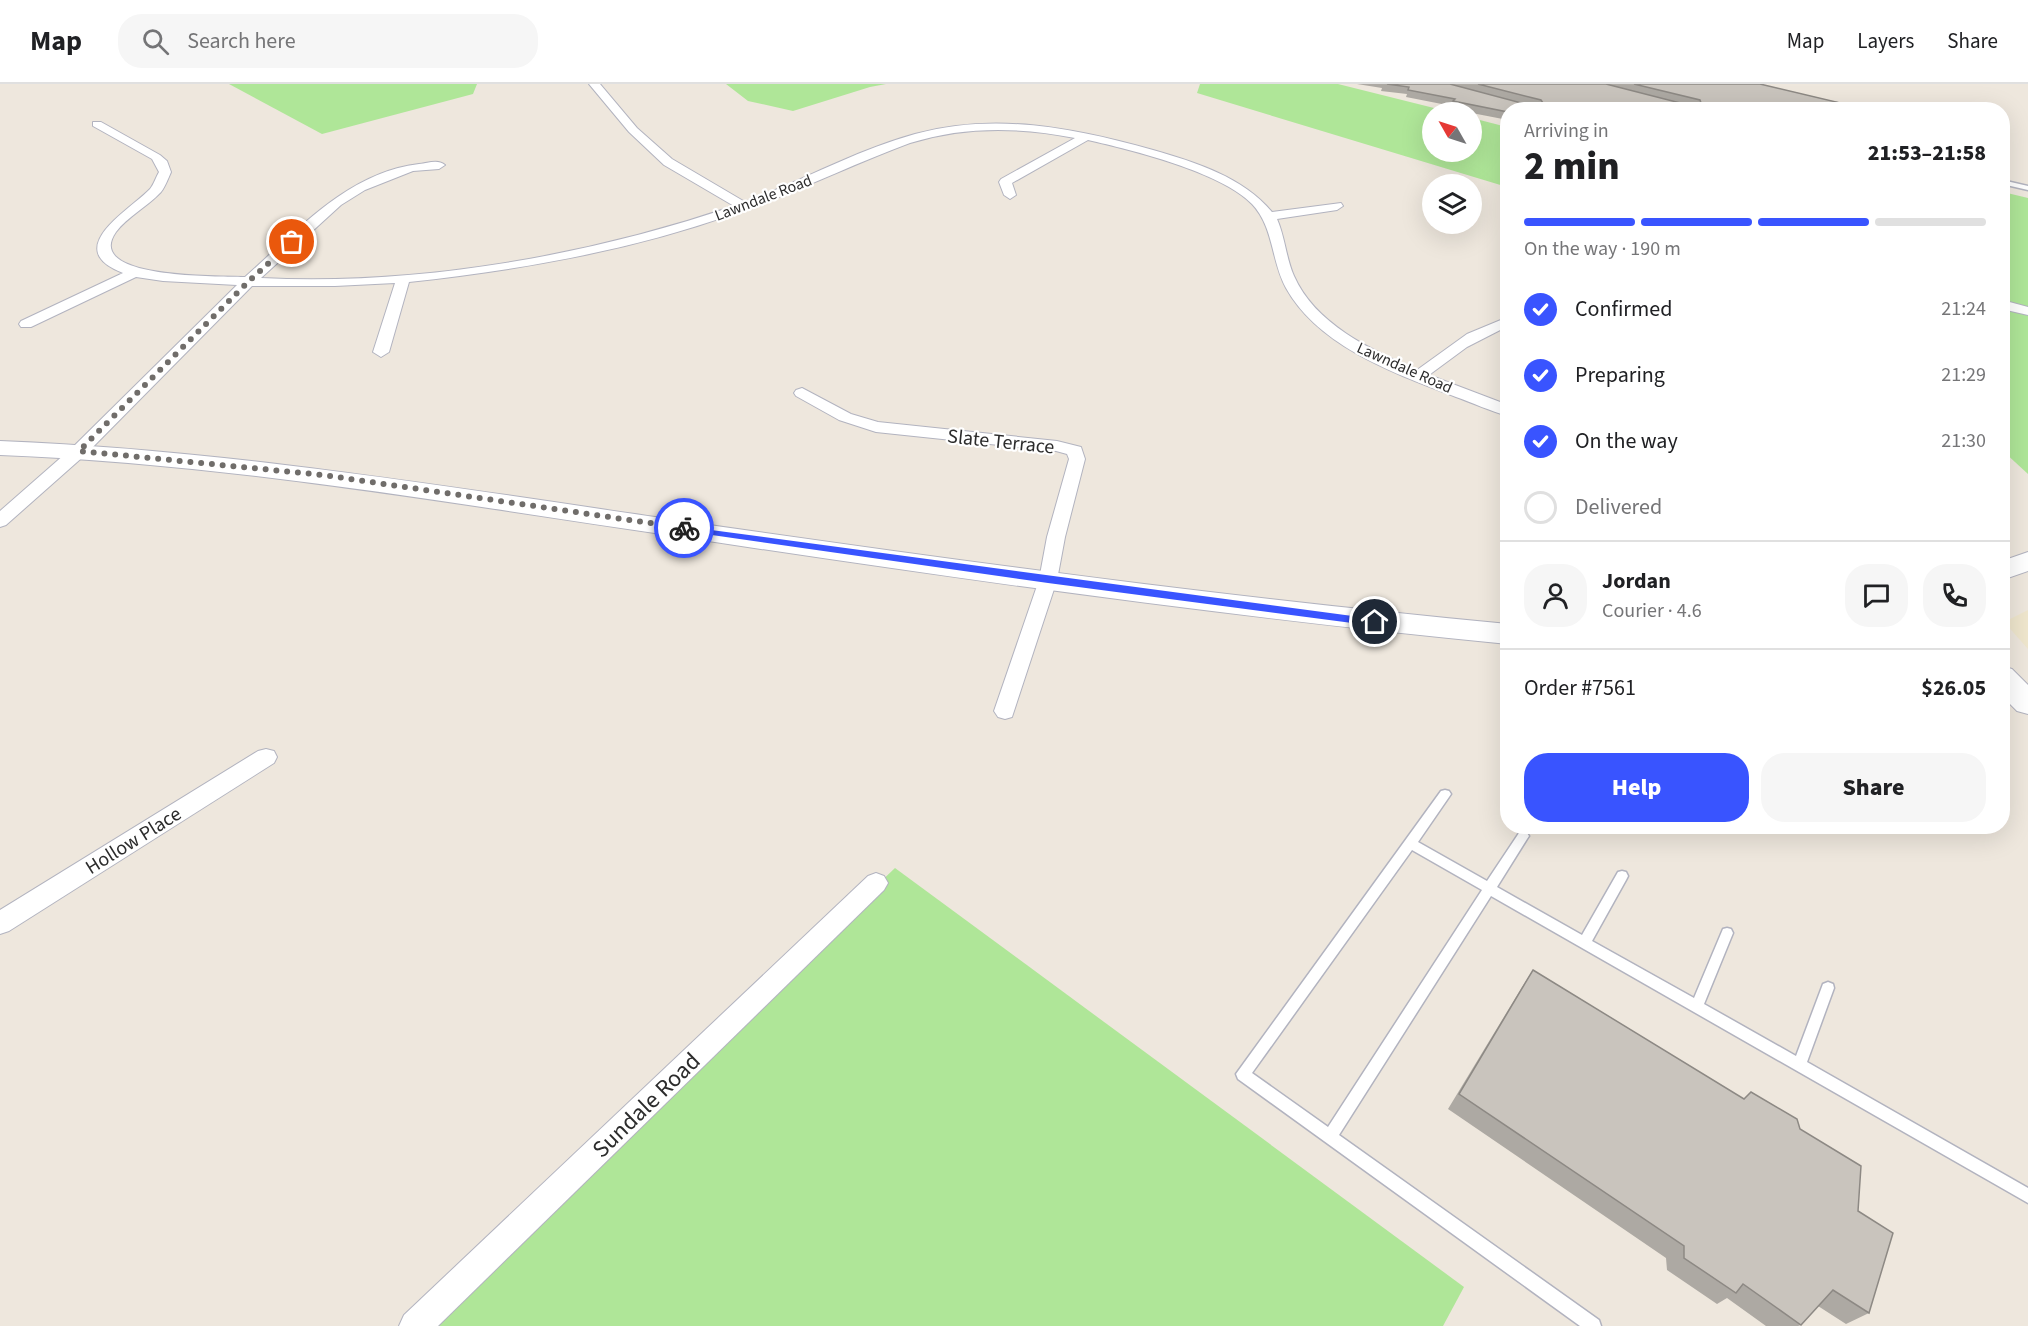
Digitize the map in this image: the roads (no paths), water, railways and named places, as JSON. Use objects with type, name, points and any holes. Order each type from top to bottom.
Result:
[{"type":"main road","points":[[0,448],[79,451],[323,475],[414,490],[1048,580],[1353,621],[1500,633]]},
{"type":"main road","points":[[2010,568],[2028,561]]},
{"type":"main road","points":[[2010,685],[2028,703]]},
{"type":"street","points":[[594,84],[633,130],[668,162],[744,206]]},
{"type":"street","name":"Lawndale Road","points":[[97,124],[156,157],[165,167],[165,177],[162,183],[111,230],[104,244],[104,251],[112,262],[134,273],[248,282],[403,279],[505,266],[594,248],[687,224],[744,206],[895,144],[939,131],[972,127],[1020,126],[1051,129],[1173,159],[1201,169],[1239,189],[1270,216],[1287,280],[1304,305],[1333,331],[1353,344],[1420,375],[1500,408]]},
{"type":"street","points":[[1010,195],[1005,182],[1085,137]]},
{"type":"street","points":[[0,521],[79,451],[248,282],[348,194],[399,171],[439,165]]},
{"type":"street","points":[[1270,216],[1337,206]]},
{"type":"street","points":[[26,324],[134,273]]},
{"type":"street","points":[[381,352],[403,279]]},
{"type":"street","points":[[2010,306],[2028,311]]},
{"type":"street","points":[[1420,375],[1456,346],[1488,327],[1500,323]]},
{"type":"street","name":"Slate Terrace","points":[[802,393],[845,417],[876,427],[1058,446],[1075,451],[1077,459],[1056,537],[1048,580]]},
{"type":"street","points":[[1005,711],[1048,580]]},
{"type":"street","name":"Hollow Place","points":[[0,923],[266,757]]},
{"type":"street","name":"Sundale Road","points":[[415,1326],[876,884]]},
{"type":"lane","points":[[2010,184],[2028,188]]},
{"type":"lane","points":[[1445,794],[1243,1074],[1593,1326]]},
{"type":"lane","points":[[1330,1137],[1523,836]]},
{"type":"lane","points":[[1410,843],[2028,1196]]},
{"type":"lane","points":[[1584,943],[1622,876]]},
{"type":"lane","points":[[1697,1006],[1727,933]]},
{"type":"lane","points":[[1799,1065],[1828,988]]}]
